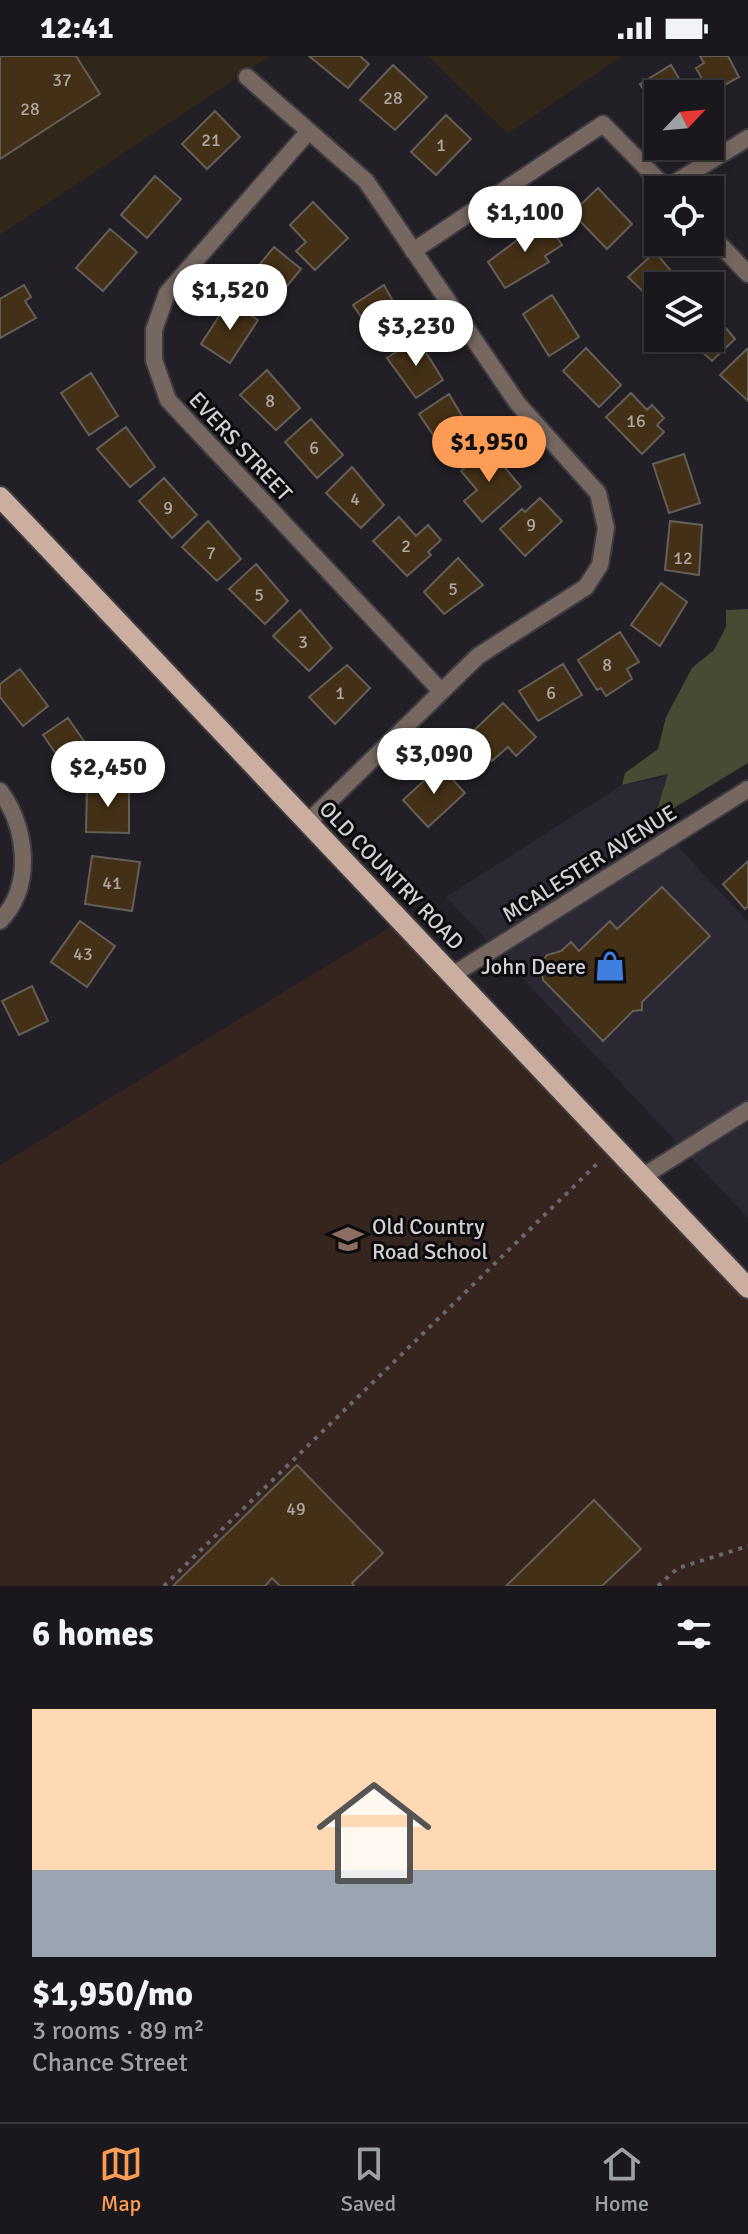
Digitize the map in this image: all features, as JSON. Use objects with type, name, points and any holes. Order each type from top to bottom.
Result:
[{"type":"main road","name":"OLD COUNTRY ROAD","points":[[0,497],[748,1288]]},
{"type":"street","points":[[247,77],[366,181],[518,404],[598,493],[606,528],[600,565],[586,587],[478,656],[307,823]]},
{"type":"street","points":[[413,251],[603,124],[654,176]]},
{"type":"street","name":"EVERS STREET","points":[[309,131],[167,293],[154,330],[154,360],[168,400],[440,690]]},
{"type":"street","points":[[688,176],[748,138]]},
{"type":"street","points":[[724,249],[748,274]]},
{"type":"street","name":"MCALESTER AVENUE","points":[[454,974],[748,789]]},
{"type":"street","points":[[0,791],[19,824],[23,866],[18,890],[0,921]]},
{"type":"street","points":[[642,1177],[748,1110]]},
{"type":"path","points":[[164,1586],[613,1148]]},
{"type":"path","points":[[658,1586],[678,1568],[748,1546]]},
{"type":"shaded area","points":[[0,56],[270,56],[0,235]]},
{"type":"shaded area","points":[[428,56],[622,56],[508,134]]},
{"type":"shaded area","points":[[669,773],[654,821],[748,922],[748,1218],[446,897],[622,785],[656,779]]},
{"type":"shaded area","name":"Old Country Road School","points":[[397,923],[748,1292],[748,1586],[0,1586],[0,1165]]},
{"type":"green space","points":[[748,609],[748,763],[654,820],[668,774],[622,785],[625,773],[658,749],[666,717],[692,668],[714,650],[726,627],[726,610]]},
{"type":"building","points":[[0,56],[76,56],[100,94],[0,159]]},
{"type":"building","points":[[309,56],[360,56],[369,64],[348,88]]},
{"type":"building","points":[[700,56],[728,56],[739,77],[724,85],[724,80],[703,80],[696,68],[704,63]]},
{"type":"building","points":[[393,65],[427,97],[395,130],[360,100]]},
{"type":"building","points":[[671,65],[680,80],[647,80]]},
{"type":"building","points":[[215,111],[240,137],[207,169],[182,144]]},
{"type":"building","points":[[446,115],[471,139],[436,175],[411,152]]},
{"type":"building","points":[[155,176],[181,199],[147,238],[121,215]]},
{"type":"building","points":[[598,188],[632,224],[607,249],[572,213]]},
{"type":"building","points":[[313,202],[348,238],[315,270],[296,251],[306,242],[290,225]]},
{"type":"building","points":[[545,219],[562,245],[545,256],[549,262],[505,288],[488,262]]},
{"type":"building","points":[[110,229],[137,252],[103,291],[76,268]]},
{"type":"building","points":[[274,247],[301,269],[269,308],[242,286]]},
{"type":"building","points":[[651,256],[658,256],[672,272],[644,272],[644,292],[628,277]]},
{"type":"building","points":[[24,285],[31,297],[25,301],[36,318],[0,338],[0,299]]},
{"type":"building","points":[[384,285],[408,328],[381,346],[353,305]]},
{"type":"building","points":[[552,295],[579,337],[549,356],[523,314]]},
{"type":"building","points":[[229,301],[258,320],[230,363],[201,344]]},
{"type":"building","points":[[724,326],[735,339],[724,350]]},
{"type":"building","points":[[417,338],[443,380],[416,398],[387,358]]},
{"type":"building","points":[[586,348],[621,385],[599,407],[563,371]]},
{"type":"building","points":[[748,350],[748,401],[720,375]]},
{"type":"building","points":[[702,352],[721,352],[712,361]]},
{"type":"building","points":[[267,370],[300,408],[276,430],[240,395]]},
{"type":"building","points":[[91,373],[118,416],[89,435],[61,393]]},
{"type":"building","points":[[631,393],[647,410],[652,405],[664,418],[657,425],[664,432],[642,454],[606,417]]},
{"type":"building","points":[[449,394],[475,438],[447,456],[419,414]]},
{"type":"building","points":[[311,419],[343,455],[317,478],[285,442]]},
{"type":"building","points":[[126,427],[155,467],[130,487],[97,449]]},
{"type":"building","points":[[488,447],[521,487],[482,522],[464,501],[477,490],[461,471]]},
{"type":"building","points":[[684,454],[700,503],[669,513],[653,464]]},
{"type":"building","points":[[352,467],[384,505],[361,528],[326,493]]},
{"type":"building","points":[[164,478],[197,515],[172,538],[139,501]]},
{"type":"building","points":[[540,498],[562,521],[525,556],[500,529]]},
{"type":"building","points":[[399,517],[416,536],[428,525],[441,540],[428,552],[431,555],[407,576],[373,541]]},
{"type":"building","points":[[208,521],[241,559],[217,581],[182,547]]},
{"type":"building","points":[[670,521],[702,525],[699,575],[665,570]]},
{"type":"building","points":[[458,558],[483,585],[444,614],[424,592]]},
{"type":"building","points":[[256,564],[288,601],[265,624],[229,589]]},
{"type":"building","points":[[661,583],[687,602],[660,646],[631,625]]},
{"type":"building","points":[[300,610],[332,648],[309,671],[273,636]]},
{"type":"building","points":[[620,632],[639,662],[627,669],[632,679],[606,696],[601,688],[597,690],[578,660]]},
{"type":"building","points":[[563,664],[582,695],[538,721],[519,691]]},
{"type":"building","points":[[347,665],[370,688],[335,724],[309,697]]},
{"type":"building","points":[[20,669],[48,706],[23,726],[0,697],[0,684]]},
{"type":"building","points":[[503,703],[536,737],[516,756],[508,747],[492,761],[468,736]]},
{"type":"building","points":[[68,718],[95,757],[70,774],[43,735]]},
{"type":"building","points":[[440,766],[465,793],[428,827],[403,800]]},
{"type":"building","points":[[87,786],[129,786],[129,833],[86,832]]},
{"type":"building","points":[[92,856],[140,862],[132,911],[85,904]]},
{"type":"building","points":[[748,861],[748,906],[745,909],[723,884]]},
{"type":"building","name":"John Deere","points":[[662,887],[710,936],[642,1002],[642,1010],[633,1011],[603,1041],[543,980],[541,963],[547,955],[561,951],[571,942],[579,951],[610,921],[617,929]]},
{"type":"building","points":[[80,921],[115,946],[87,987],[51,962]]},
{"type":"building","points":[[32,986],[48,1021],[19,1035],[2,1001]]},
{"type":"building","points":[[297,1465],[383,1553],[352,1583],[354,1586],[280,1586],[272,1578],[265,1586],[173,1586]]},
{"type":"building","points":[[594,1500],[641,1549],[602,1586],[506,1586]]},
{"type":"place","name":"John Deere","points":[[610,966]]},
{"type":"place","name":"Old Country Road School","points":[[348,1239]]}]
